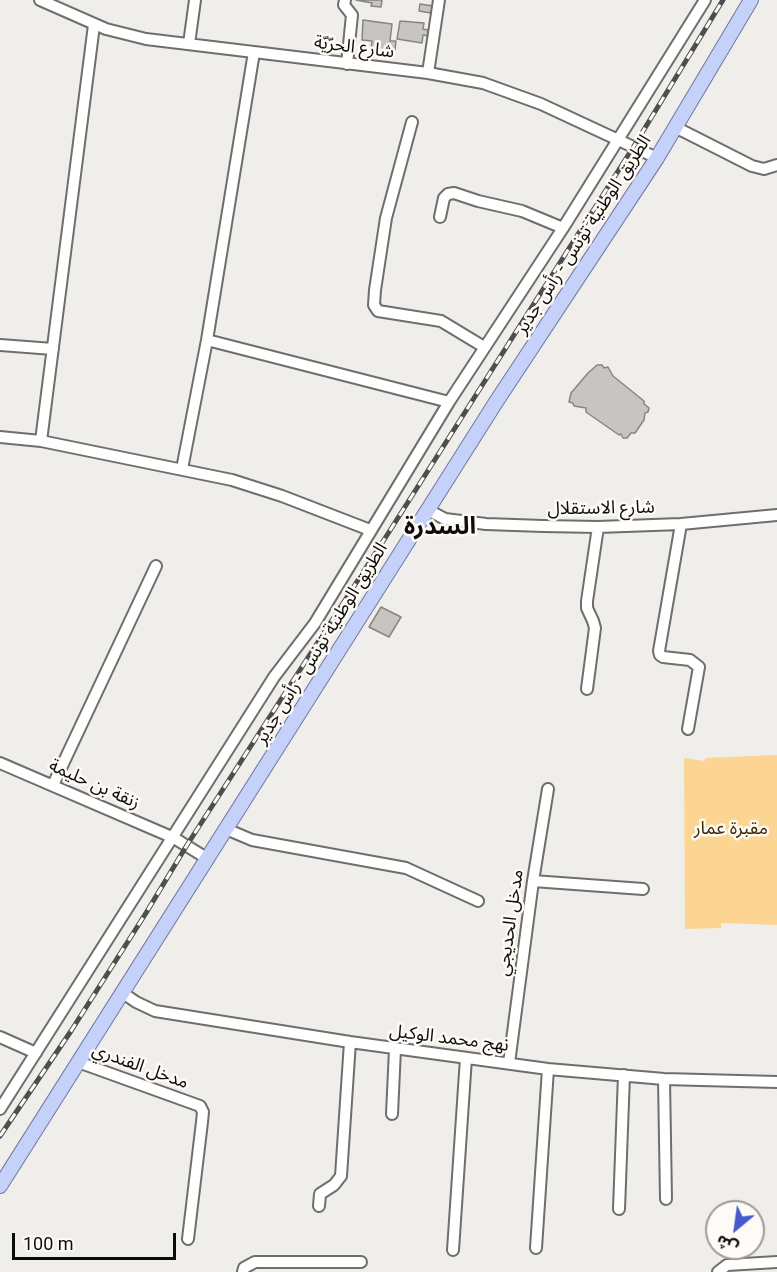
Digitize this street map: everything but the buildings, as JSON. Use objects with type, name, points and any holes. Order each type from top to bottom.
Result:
[{"type":"main road","name":"الطريق الوطنية تونس - رأس جدير","points":[[0,1186],[496,402],[657,158],[751,0]]},
{"type":"street","name":"شارع الحرّيّة","points":[[40,0],[58,4],[94,25],[147,39],[483,83],[508,91],[657,158]]},
{"type":"street","points":[[189,44],[195,0]]},
{"type":"street","points":[[345,0],[344,5],[352,15],[347,64]]},
{"type":"street","points":[[428,74],[440,0]]},
{"type":"street","points":[[0,1109],[274,677],[315,623],[484,346],[563,228],[705,0]]},
{"type":"street","points":[[41,441],[94,25]]},
{"type":"street","points":[[182,469],[207,340],[254,52]]},
{"type":"street","points":[[412,122],[387,218],[374,305],[378,311],[441,321],[484,346]]},
{"type":"street","points":[[675,128],[752,166],[764,169],[777,165]]},
{"type":"street","points":[[440,217],[444,198],[454,193],[522,211],[563,228]]},
{"type":"street","points":[[207,340],[449,402]]},
{"type":"street","points":[[0,345],[53,349]]},
{"type":"street","points":[[0,437],[41,441],[232,480],[272,492],[370,530]]},
{"type":"street","name":"شارع الاستقلال","points":[[428,510],[445,519],[486,524],[598,527],[681,524],[777,516]]},
{"type":"street","points":[[681,524],[659,651],[663,657],[690,660],[699,667],[688,729]]},
{"type":"street","points":[[587,689],[595,628],[587,608],[587,601],[598,527]]},
{"type":"street","points":[[53,785],[156,566]]},
{"type":"street","name":"زنقة بن حليمة","points":[[0,764],[174,838],[208,859]]},
{"type":"street","name":"مدخل الحديجي","points":[[509,1063],[533,881],[548,789]]},
{"type":"street","points":[[226,829],[252,840],[406,868],[478,901]]},
{"type":"street","points":[[533,881],[643,889]]},
{"type":"street","name":"نهج محمد الوكيل","points":[[123,993],[155,1011],[466,1058],[548,1069],[664,1079],[777,1082]]},
{"type":"street","points":[[0,1037],[36,1053]]},
{"type":"street","points":[[319,1206],[320,1194],[334,1185],[341,1176],[350,1042]]},
{"type":"street","points":[[392,1114],[395,1048]]},
{"type":"street","points":[[453,1250],[466,1058]]},
{"type":"street","name":"مدخل الفندري","points":[[78,1062],[200,1106],[203,1113],[188,1239]]},
{"type":"street","points":[[536,1248],[548,1069]]},
{"type":"street","points":[[619,1209],[624,1075]]},
{"type":"street","points":[[664,1079],[666,1199]]},
{"type":"street","points":[[243,1272],[244,1268],[255,1262],[361,1262]]},
{"type":"street","points":[[718,1272],[727,1265],[777,1262]]},
{"type":"green space","name":"مقبرة عمار","points":[[777,755],[777,925],[721,923],[721,928],[685,929],[684,758],[705,761],[705,758]]},
{"type":"railway","points":[[0,1136],[71,1031],[187,845],[389,532],[634,146],[723,0]]},
{"type":"district","name":"السدرة","points":[[440,528]]}]
